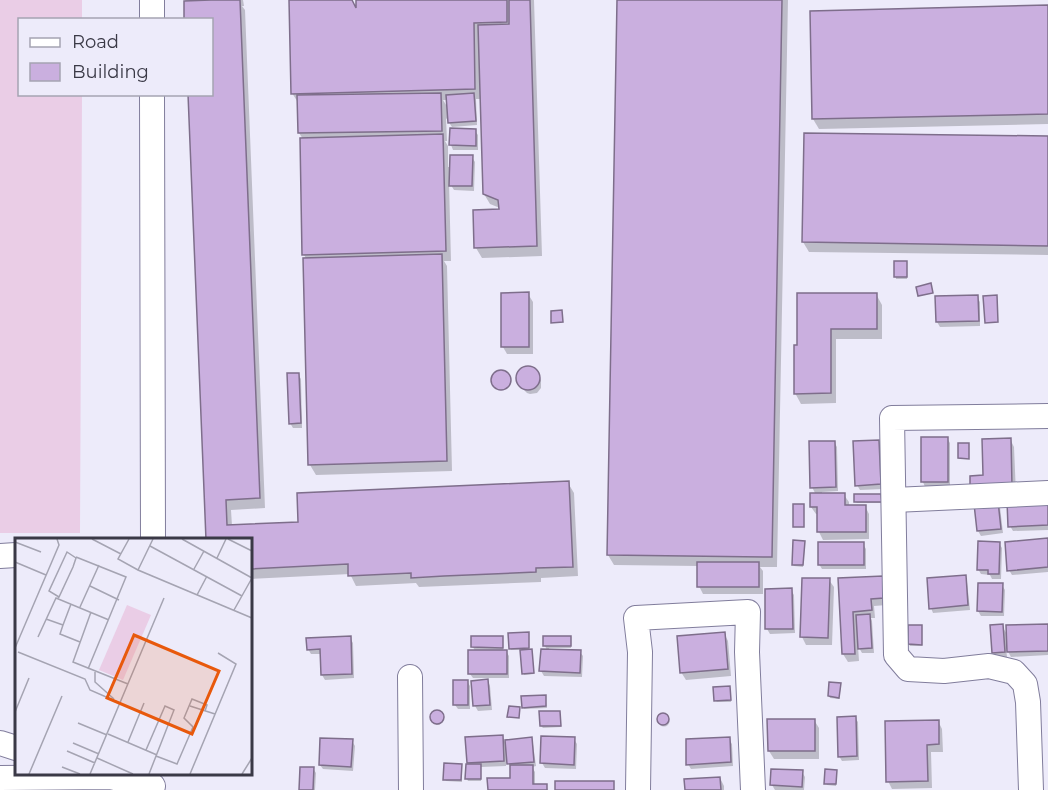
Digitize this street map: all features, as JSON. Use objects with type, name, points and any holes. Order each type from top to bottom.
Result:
[{"type":"street","points":[[152,0],[152,18]]},
{"type":"street","points":[[152,96],[153,538]]},
{"type":"street","points":[[1031,790],[1028,702],[1025,684],[1014,672],[989,666],[944,670],[908,669],[896,656],[892,418],[1048,416]]},
{"type":"street","points":[[894,500],[1048,493]]},
{"type":"street","points":[[0,556],[15,555]]},
{"type":"street","points":[[638,790],[640,652],[636,618],[748,612],[747,652],[753,790]]},
{"type":"street","points":[[410,676],[411,790]]},
{"type":"street","points":[[0,743],[15,748]]},
{"type":"street","points":[[0,778],[104,775],[153,783]]},
{"type":"shaded area","points":[[0,0],[82,0],[82,18],[18,18],[18,96],[82,96],[80,533],[0,533]]},
{"type":"building","points":[[240,0],[260,498],[226,500],[227,525],[298,522],[297,493],[569,481],[573,567],[536,568],[536,572],[411,578],[411,573],[348,576],[348,564],[252,569],[252,538],[206,538],[188,96],[213,96],[213,18],[184,18],[184,1]]},
{"type":"building","points":[[289,0],[352,0],[356,8],[356,0],[507,0],[507,22],[474,23],[475,89],[291,94]]},
{"type":"building","points":[[509,0],[530,0],[537,246],[474,248],[473,210],[499,209],[498,200],[483,194],[478,25],[509,24]]},
{"type":"building","points":[[617,0],[782,0],[772,557],[607,555]]},
{"type":"building","points":[[1048,5],[1048,114],[812,119],[810,11]]},
{"type":"building","points":[[441,93],[442,131],[298,133],[297,95]]},
{"type":"building","points":[[474,93],[476,121],[448,123],[446,95]]},
{"type":"building","points":[[450,128],[476,129],[476,146],[449,145]]},
{"type":"building","points":[[804,133],[1048,136],[1048,246],[802,242]]},
{"type":"building","points":[[443,134],[446,251],[302,255],[300,138]]},
{"type":"building","points":[[450,155],[473,155],[472,186],[449,186]]},
{"type":"building","points":[[442,254],[447,461],[308,465],[303,258]]},
{"type":"building","points":[[894,261],[907,261],[907,277],[894,277]]},
{"type":"building","points":[[931,283],[933,293],[918,296],[916,287]]},
{"type":"building","points":[[529,292],[529,347],[501,347],[501,293]]},
{"type":"building","points":[[797,293],[877,293],[877,329],[831,329],[831,393],[794,394]]},
{"type":"building","points":[[978,295],[979,321],[936,322],[935,296]]},
{"type":"building","points":[[997,295],[998,322],[985,323],[983,296]]},
{"type":"building","points":[[562,310],[563,322],[551,323],[551,311]]},
{"type":"building","points":[[528,366],[536,370],[540,378],[536,386],[528,390],[520,386],[516,378],[520,370]]},
{"type":"building","points":[[501,370],[508,373],[511,380],[508,387],[501,390],[494,387],[491,380],[494,373]]},
{"type":"building","points":[[287,373],[299,373],[301,423],[289,424]]},
{"type":"building","points":[[921,437],[948,437],[948,482],[921,482]]},
{"type":"building","points":[[1011,438],[1012,487],[970,488],[970,476],[983,475],[982,439]]},
{"type":"building","points":[[879,440],[881,484],[855,486],[853,441]]},
{"type":"building","points":[[809,441],[835,441],[836,487],[810,488]]},
{"type":"building","points":[[958,443],[969,443],[969,459],[958,458]]},
{"type":"building","points":[[810,493],[845,493],[845,505],[866,505],[866,532],[817,532],[817,507],[810,507]]},
{"type":"building","points":[[854,494],[881,494],[882,502],[854,502]]},
{"type":"building","points":[[1048,500],[1048,525],[1008,527],[1007,501]]},
{"type":"building","points":[[998,501],[1001,529],[977,531],[974,504]]},
{"type":"building","points":[[793,504],[804,504],[804,527],[793,527]]},
{"type":"building","points":[[1048,538],[1048,567],[1007,571],[1005,542]]},
{"type":"building","points":[[793,540],[805,541],[803,565],[792,565]]},
{"type":"building","points":[[978,541],[1000,542],[999,574],[988,574],[988,570],[977,570]]},
{"type":"building","points":[[818,542],[864,542],[864,565],[818,565]]},
{"type":"building","points":[[697,562],[759,562],[759,587],[697,587]]},
{"type":"building","points":[[966,575],[968,605],[929,609],[927,578]]},
{"type":"building","points":[[883,576],[884,598],[871,599],[872,610],[853,612],[855,654],[842,654],[838,578]]},
{"type":"building","points":[[802,578],[830,578],[828,638],[800,637]]},
{"type":"building","points":[[978,583],[1003,583],[1002,612],[977,611]]},
{"type":"building","points":[[792,588],[793,629],[765,629],[765,589]]},
{"type":"building","points":[[870,614],[872,648],[858,649],[856,615]]},
{"type":"building","points":[[1003,624],[1005,652],[992,653],[990,625]]},
{"type":"building","points":[[1048,624],[1048,651],[1007,652],[1006,625]]},
{"type":"building","points":[[908,625],[922,625],[922,645],[908,644]]},
{"type":"building","points":[[529,632],[529,648],[509,649],[508,633]]},
{"type":"building","points":[[725,632],[728,669],[680,673],[677,636]]},
{"type":"building","points":[[351,636],[352,674],[321,675],[320,649],[307,650],[306,638]]},
{"type":"building","points":[[471,636],[503,636],[503,648],[471,647]]},
{"type":"building","points":[[543,636],[571,636],[571,646],[543,646]]},
{"type":"building","points":[[532,649],[534,673],[522,674],[520,650]]},
{"type":"building","points":[[541,649],[581,650],[580,673],[539,671]]},
{"type":"building","points":[[468,650],[507,650],[507,674],[468,674]]},
{"type":"building","points":[[488,679],[490,705],[473,706],[471,681]]},
{"type":"building","points":[[453,680],[468,680],[468,705],[453,705]]},
{"type":"building","points":[[829,682],[841,683],[839,698],[828,696]]},
{"type":"building","points":[[730,686],[731,700],[714,701],[713,687]]},
{"type":"building","points":[[546,695],[546,706],[522,708],[521,696]]},
{"type":"building","points":[[509,706],[520,707],[519,718],[507,717]]},
{"type":"building","points":[[437,710],[442,712],[444,717],[442,722],[437,724],[432,722],[430,717],[432,712]]},
{"type":"building","points":[[539,711],[560,711],[561,726],[540,726]]},
{"type":"building","points":[[665,713],[669,719],[665,725],[661,725],[657,717]]},
{"type":"building","points":[[856,716],[857,756],[838,757],[837,717]]},
{"type":"building","points":[[767,719],[815,719],[815,751],[768,751]]},
{"type":"building","points":[[939,720],[939,744],[927,745],[928,781],[886,782],[885,721]]},
{"type":"building","points":[[503,735],[504,761],[467,763],[465,737]]},
{"type":"building","points":[[541,736],[575,737],[574,765],[540,763]]},
{"type":"building","points":[[532,737],[534,762],[507,764],[505,740]]},
{"type":"building","points":[[730,737],[731,762],[686,765],[686,739]]},
{"type":"building","points":[[320,738],[353,739],[351,767],[319,765]]},
{"type":"building","points":[[444,763],[462,764],[461,780],[443,780]]},
{"type":"building","points":[[466,764],[481,764],[481,779],[465,779]]},
{"type":"building","points":[[510,765],[533,765],[533,784],[547,784],[547,790],[488,790],[487,778],[510,778]]},
{"type":"building","points":[[300,767],[314,767],[313,790],[299,790]]},
{"type":"building","points":[[771,769],[803,770],[802,787],[770,785]]},
{"type":"building","points":[[825,769],[837,770],[836,784],[824,784]]},
{"type":"building","points":[[720,777],[721,790],[685,790],[684,779]]},
{"type":"building","points":[[555,781],[614,781],[614,790],[555,790]]}]
